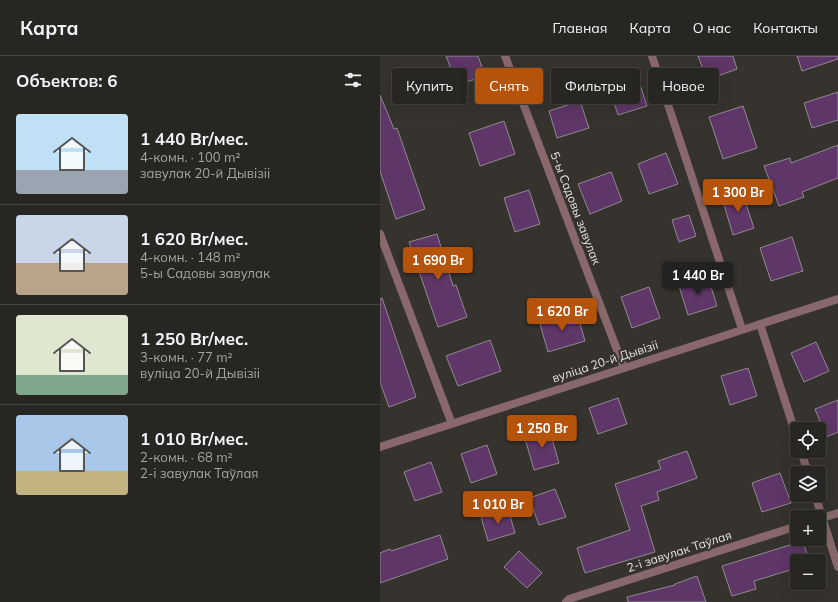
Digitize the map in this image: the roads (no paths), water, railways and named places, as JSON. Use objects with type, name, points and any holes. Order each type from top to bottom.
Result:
[{"type":"street","name":"5-ы Садовы завулак","points":[[504,56],[624,368]]},
{"type":"street","points":[[652,56],[742,329]]},
{"type":"street","points":[[380,234],[452,424]]},
{"type":"street","name":"вуліца 20-й Дывізіі","points":[[380,447],[838,299]]},
{"type":"street","points":[[760,324],[792,422]]},
{"type":"street","points":[[826,517],[838,513]]},
{"type":"street","name":"2-і завулак Таўлая","points":[[569,601],[790,528]]},
{"type":"street","points":[[826,533],[838,567]]}]
